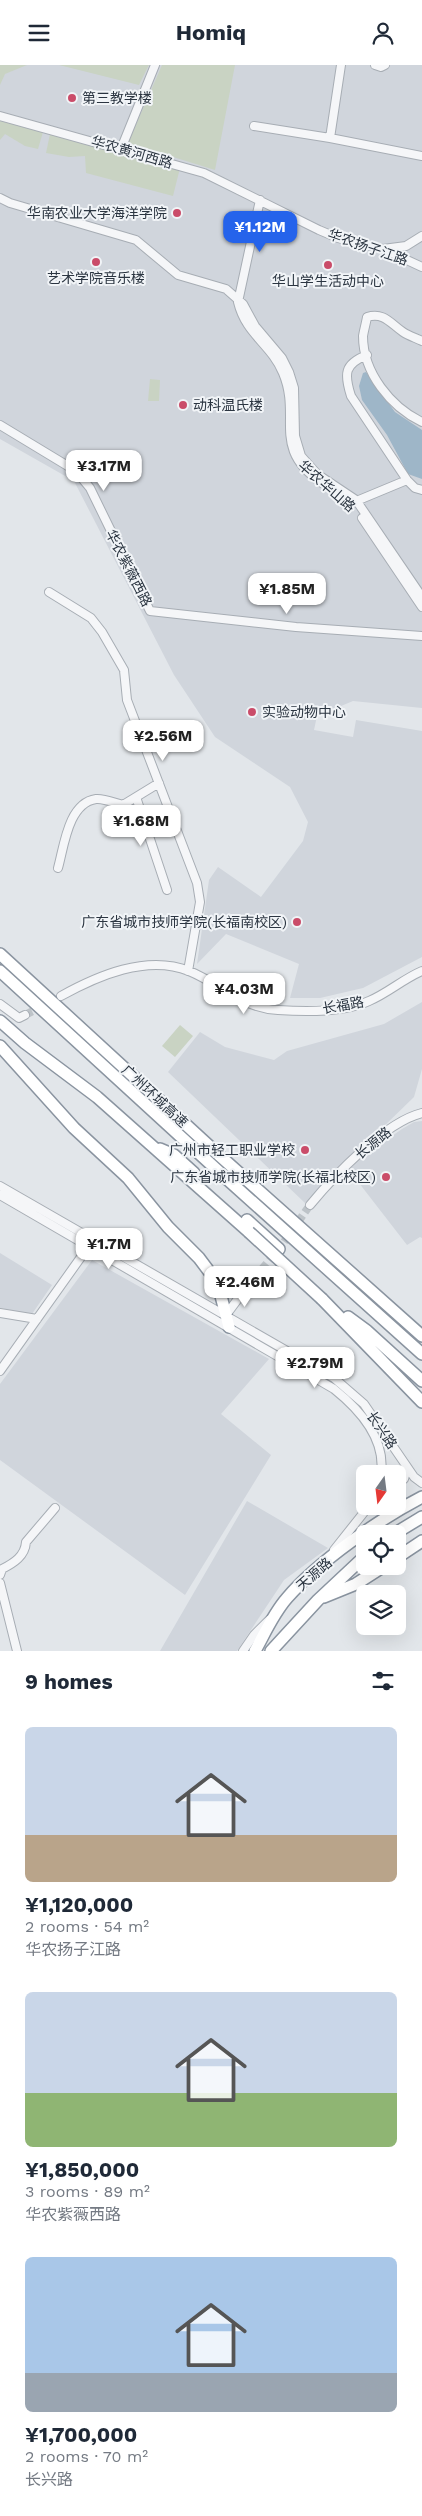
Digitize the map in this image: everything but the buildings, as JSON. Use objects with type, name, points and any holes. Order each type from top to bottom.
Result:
[{"type":"highway","name":"广州环城高速","points":[[0,954],[227,1162],[422,1336]]},
{"type":"highway","name":"广州环城高速","points":[[0,971],[422,1354]]},
{"type":"highway","points":[[0,1021],[25,1043],[97,1097],[250,1232],[322,1299],[422,1402]]},
{"type":"highway","points":[[0,1046],[74,1128],[128,1178],[168,1227],[199,1258],[214,1278],[230,1327]]},
{"type":"highway","points":[[127,1124],[160,1149],[174,1155],[279,1249]]},
{"type":"highway","points":[[322,1299],[368,1331],[421,1380]]},
{"type":"highway","points":[[406,1506],[422,1497]]},
{"type":"highway","points":[[406,1508],[422,1501]]},
{"type":"highway","name":"天源路","points":[[255,1651],[273,1617],[287,1598],[316,1572],[390,1515]]},
{"type":"highway","points":[[406,1527],[422,1517]]},
{"type":"highway","points":[[406,1552],[422,1541]]},
{"type":"highway","name":"天源路","points":[[271,1651],[318,1600],[356,1564]]},
{"type":"highway","points":[[318,1600],[356,1584],[370,1575]]},
{"type":"street","points":[[122,149],[155,65]]},
{"type":"street","points":[[330,138],[341,65]]},
{"type":"street","points":[[375,65],[381,67],[385,65]]},
{"type":"street","name":"华农黄河西路","points":[[0,116],[204,173],[260,200]]},
{"type":"street","points":[[254,126],[330,138],[422,156]]},
{"type":"street","points":[[0,198],[10,203],[136,240],[178,275],[226,289],[238,302]]},
{"type":"street","points":[[238,302],[260,200]]},
{"type":"street","name":"华农扬子江路","points":[[260,200],[338,237],[383,249],[422,267]]},
{"type":"street","points":[[383,249],[406,247],[422,236]]},
{"type":"street","name":"华农华山路","points":[[238,302],[248,328],[276,360],[283,374],[288,390],[289,438],[299,458],[311,476],[354,502],[411,586],[422,607]]},
{"type":"street","points":[[422,341],[404,333],[386,318],[376,315],[367,317],[363,337],[367,355],[378,383],[387,396],[409,416],[422,422]]},
{"type":"street","points":[[367,355],[352,362],[347,371],[346,382],[351,396],[407,480],[414,488],[422,490]]},
{"type":"street","name":"华农紫薇西路","points":[[0,425],[76,471],[90,488],[150,611],[296,627],[422,636]]},
{"type":"street","points":[[354,502],[407,480]]},
{"type":"street","name":"华农华山路","points":[[411,586],[422,597]]},
{"type":"street","points":[[49,592],[91,618],[102,632],[124,670],[127,701],[197,883],[200,902],[188,971]]},
{"type":"street","points":[[58,868],[73,817],[82,805],[96,799],[123,805],[159,783]]},
{"type":"street","points":[[136,797],[166,890]]},
{"type":"street","name":"长福路","points":[[61,996],[86,981],[138,967],[170,967],[188,971],[246,1004],[277,1011],[344,1008],[368,1002],[422,971]]},
{"type":"street","points":[[0,1003],[13,1016],[19,1018],[25,1015]]},
{"type":"street","name":"长源路","points":[[310,1205],[338,1171],[393,1127],[422,1113]]},
{"type":"street","name":"长兴路","points":[[0,1186],[230,1327],[326,1383],[350,1403],[376,1438],[381,1465]]},
{"type":"street","name":"长兴路","points":[[0,1195],[226,1315],[318,1368],[345,1387],[371,1413],[408,1468],[417,1480],[422,1483]]},
{"type":"street","points":[[0,1371],[91,1242]]},
{"type":"street","points":[[226,1315],[246,1288]]},
{"type":"street","points":[[0,1313],[37,1319]]},
{"type":"street","points":[[406,1474],[408,1468]]},
{"type":"street","points":[[0,1575],[2,1569],[16,1562],[26,1549],[26,1542],[55,1508]]},
{"type":"street","points":[[316,1572],[362,1515]]},
{"type":"street","points":[[0,1583],[17,1651]]},
{"type":"street","points":[[243,1651],[254,1635],[273,1617]]},
{"type":"shaded area","points":[[0,65],[422,65],[422,708],[353,701],[317,716],[314,730],[353,737],[356,720],[422,731],[422,957],[363,988],[320,998],[290,998],[299,964],[226,934],[197,964],[209,880],[218,867],[261,897],[303,841],[308,822],[290,787],[215,737],[174,675],[74,481],[0,439]]},
{"type":"shaded area","name":"广州市轻工职业学校","points":[[422,1002],[422,1069],[414,1097],[305,1203],[168,1072],[200,1032],[225,1047],[274,1060],[287,1051],[384,1024]]},
{"type":"shaded area","name":"广东省城市技师学院(长福北校区)","points":[[422,1121],[422,1238],[420,1237],[407,1245],[359,1183],[342,1171],[402,1129],[414,1122]]},
{"type":"shaded area","points":[[0,1253],[52,1285],[32,1314],[0,1308]]},
{"type":"shaded area","points":[[92,1260],[269,1359],[221,1414],[271,1455],[185,1595],[0,1460],[0,1384]]},
{"type":"shaded area","points":[[247,1501],[328,1548],[284,1580],[237,1651],[160,1651]]},
{"type":"green space","points":[[0,65],[27,65],[5,74],[0,85]]},
{"type":"green space","points":[[59,65],[149,65],[139,85]]},
{"type":"green space","points":[[162,65],[235,65],[215,170],[128,143]]},
{"type":"green space","points":[[0,121],[43,132],[38,149],[25,146],[5,134],[0,140]]},
{"type":"green space","points":[[50,134],[180,168],[173,196],[86,173],[85,156],[69,157],[46,153]]},
{"type":"green space","points":[[150,379],[160,380],[159,401],[148,401]]},
{"type":"green space","points":[[180,1025],[193,1036],[175,1057],[162,1046]]},
{"type":"water","points":[[366,372],[395,412],[422,430],[422,479],[408,474],[387,435],[362,400],[359,386],[363,373]]},
{"type":"tunnel","points":[[25,1015],[43,1006]]},
{"type":"tunnel","points":[[246,1288],[279,1249],[310,1205]]},
{"type":"place","name":"第三教学楼","points":[[72,98]]},
{"type":"place","name":"华南农业大学海洋学院","points":[[177,213]]},
{"type":"place","name":"艺术学院音乐楼","points":[[96,262]]},
{"type":"place","name":"华山学生活动中心","points":[[328,265]]},
{"type":"place","name":"动科温氏楼","points":[[183,405]]},
{"type":"place","name":"实验动物中心","points":[[252,712]]},
{"type":"place","name":"广东省城市技师学院(长福南校区)","points":[[297,922]]},
{"type":"place","name":"广州市轻工职业学校","points":[[305,1150]]},
{"type":"place","name":"广东省城市技师学院(长福北校区)","points":[[386,1177]]}]
